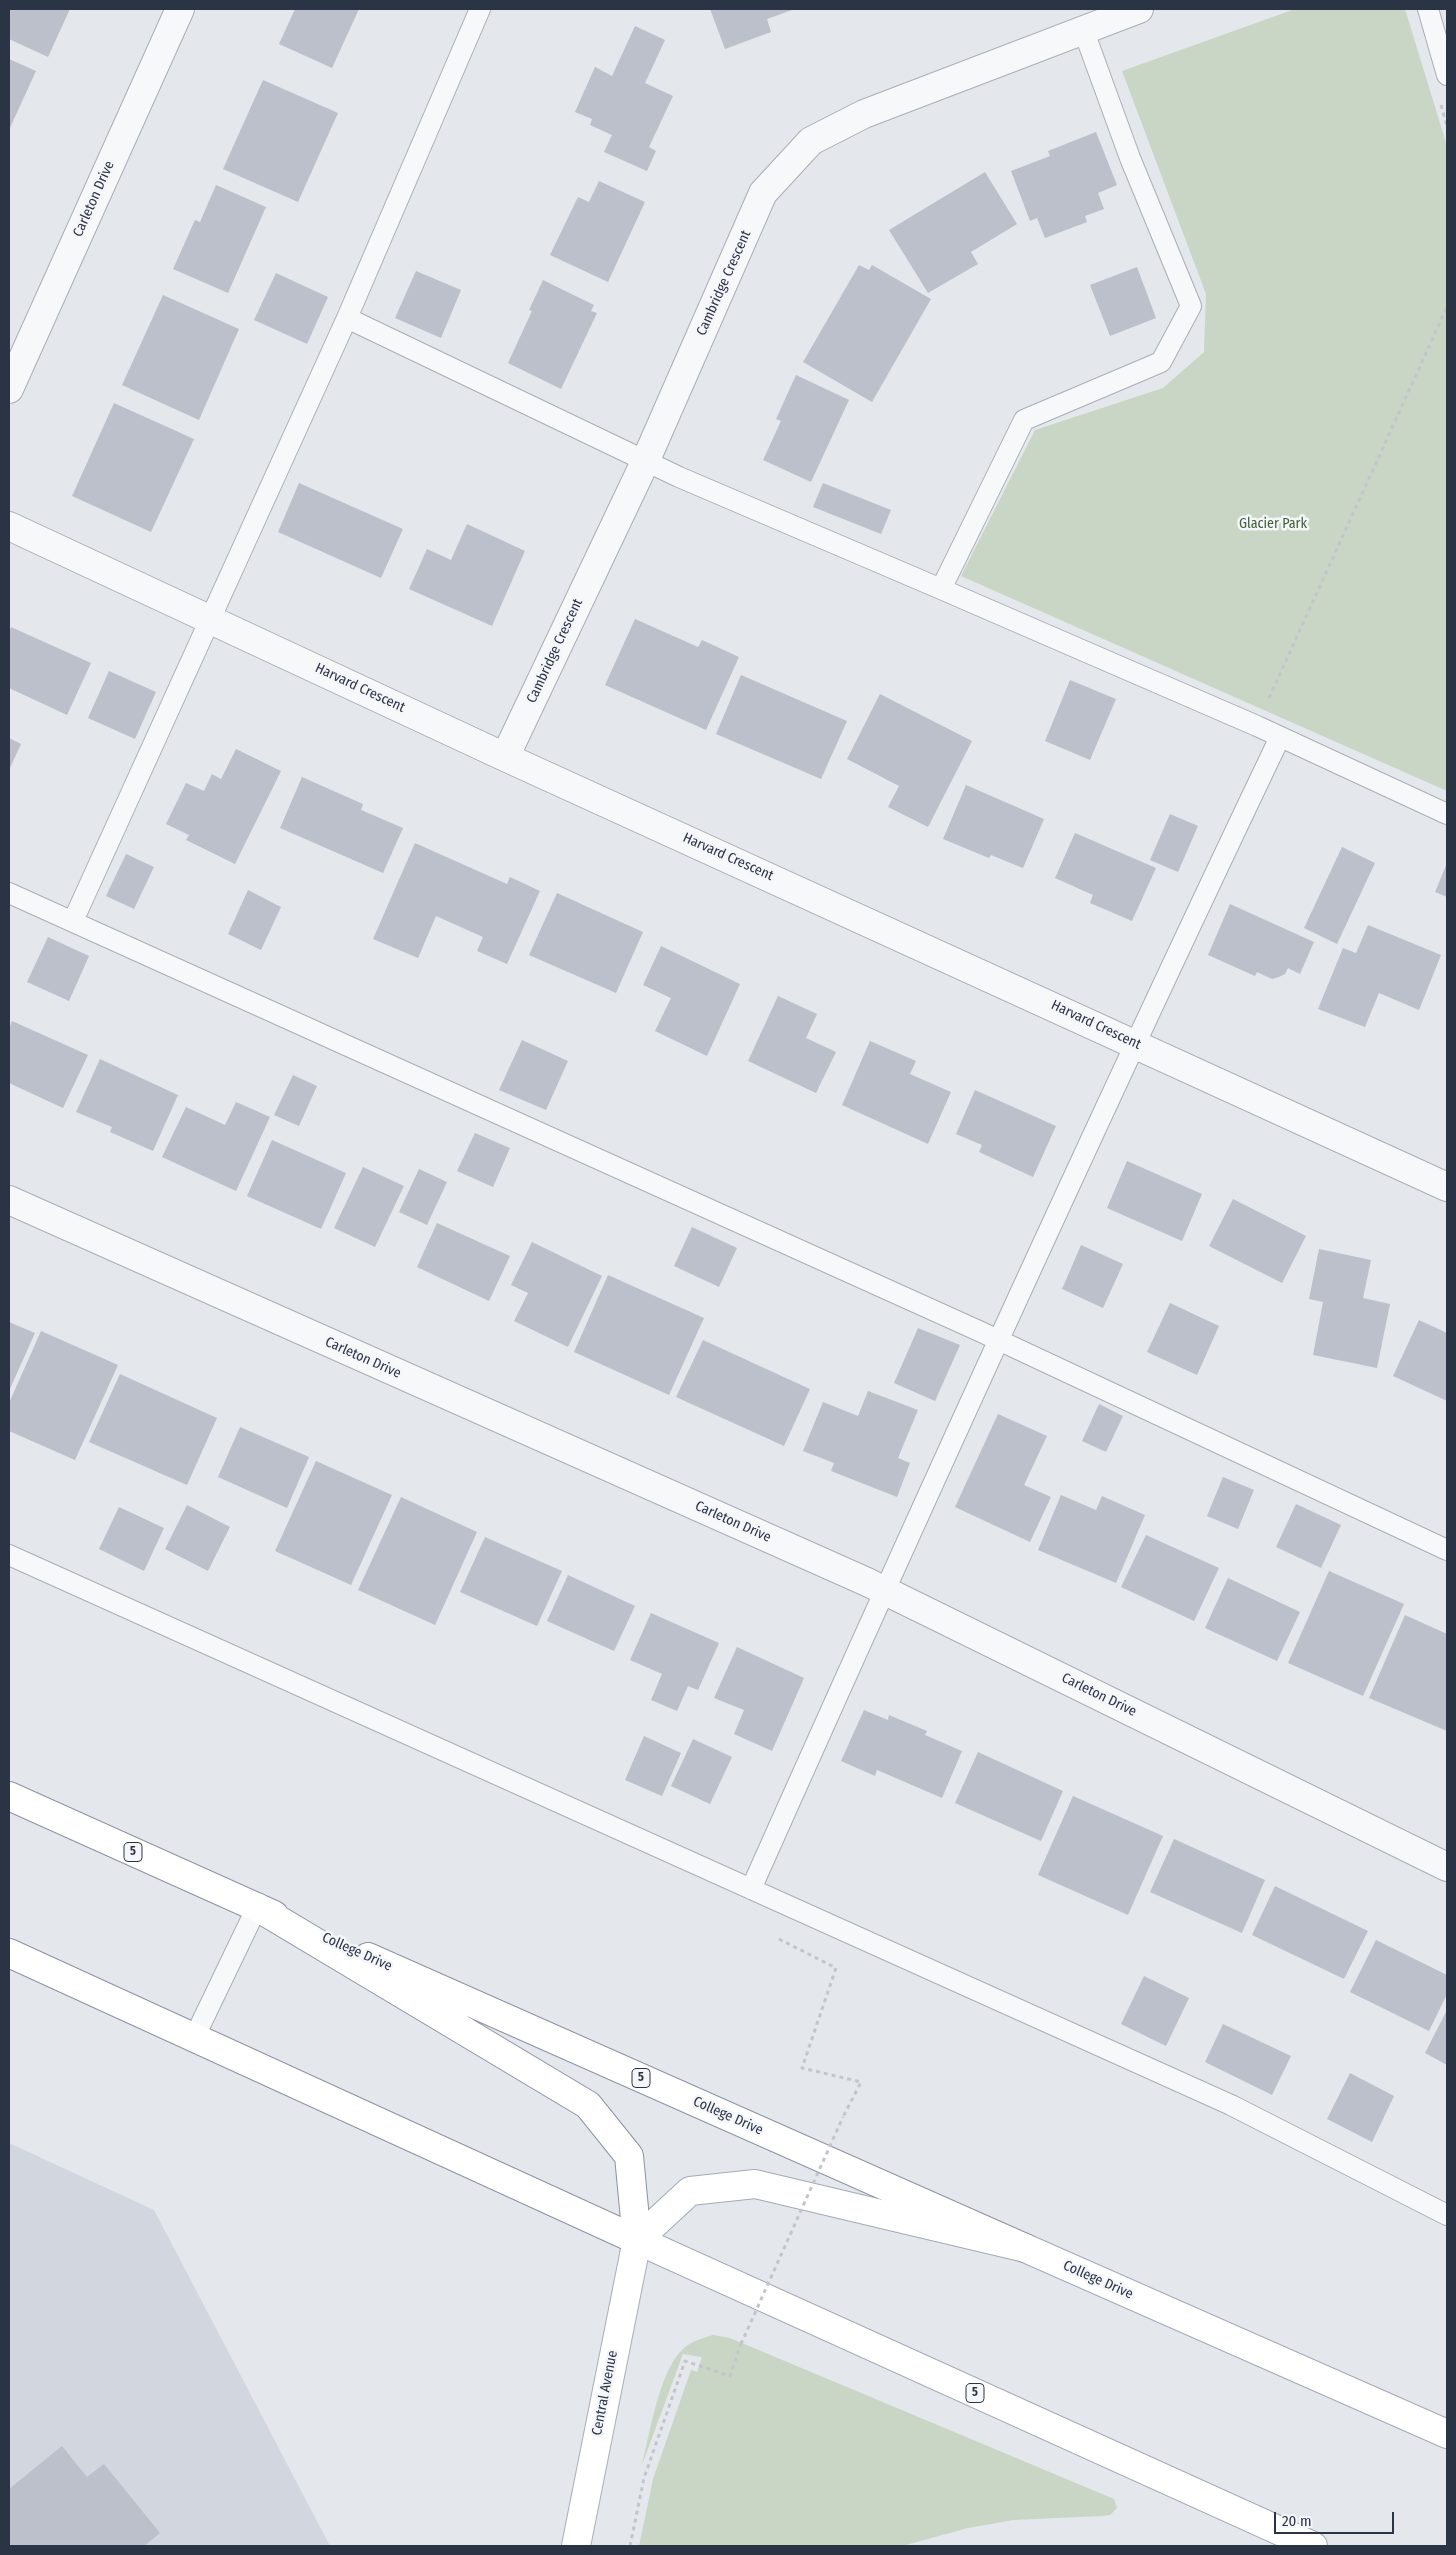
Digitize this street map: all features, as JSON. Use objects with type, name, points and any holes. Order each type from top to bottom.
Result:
[{"type":"main road","name":"College Drive","points":[[9,1796],[1447,2434]]},
{"type":"main road","name":"Central Avenue","points":[[257,1907],[588,2105],[629,2156],[637,2240],[576,2546]]},
{"type":"main road","name":"5","points":[[9,1953],[1313,2546]]},
{"type":"main road","points":[[637,2240],[690,2191],[755,2184],[1025,2248]]},
{"type":"street","name":"Carleton Drive","points":[[9,389],[180,9]]},
{"type":"street","name":"Cambridge Crescent","points":[[505,757],[645,462],[763,193],[811,142],[864,114],[1139,9]]},
{"type":"street","name":"Harvard Crescent","points":[[9,526],[505,757],[1134,1042],[1447,1187]]},
{"type":"street","name":"Carleton Drive","points":[[9,1200],[885,1590],[1447,1867]]},
{"type":"lane","points":[[73,921],[347,318],[480,9]]},
{"type":"lane","points":[[1428,9],[1447,75]]},
{"type":"lane","points":[[941,588],[1024,420],[1161,362],[1191,306],[1130,158],[1083,29]]},
{"type":"lane","points":[[347,318],[645,462],[941,588],[1256,726],[1447,814]]},
{"type":"lane","points":[[751,1889],[1134,1042],[1280,737]]},
{"type":"lane","points":[[9,893],[999,1340],[1447,1550]]},
{"type":"lane","points":[[9,1555],[1231,2105],[1447,2215]]},
{"type":"lane","points":[[195,2036],[257,1907]]},
{"type":"path","points":[[1256,726],[1447,307]]},
{"type":"path","points":[[630,2546],[644,2478],[685,2361],[730,2376],[741,2344],[843,2117],[861,2082],[802,2068],[836,1968],[778,1938]]},
{"type":"shaded area","points":[[9,2143],[154,2210],[330,2546],[9,2546]]},
{"type":"green space","name":"Glacier Park","points":[[1295,9],[1405,9],[1447,146],[1447,791],[961,576],[1035,430],[1163,388],[1204,352],[1206,294],[1122,71]]},
{"type":"green space","points":[[713,2335],[730,2338],[1114,2499],[1117,2508],[1110,2515],[1102,2516],[1013,2520],[968,2528],[902,2546],[639,2546],[653,2479],[691,2370],[697,2372],[702,2357],[683,2354],[642,2465],[663,2383],[678,2354],[691,2343]]},
{"type":"building","points":[[9,9],[70,9],[48,57],[9,39]]},
{"type":"building","points":[[295,9],[359,9],[332,68],[279,44]]},
{"type":"building","points":[[710,9],[795,9],[767,19],[771,32],[725,49]]},
{"type":"building","points":[[635,26],[665,40],[645,83],[673,96],[649,147],[656,151],[647,171],[604,152],[612,135],[590,125],[592,119],[575,112],[595,67],[612,76]]},
{"type":"building","points":[[9,59],[36,71],[9,130]]},
{"type":"building","points":[[263,80],[338,113],[298,202],[223,169]]},
{"type":"building","points":[[1096,132],[1117,185],[1098,193],[1104,209],[1085,216],[1087,222],[1045,238],[1037,218],[1030,221],[1011,171],[1050,156],[1048,151]]},
{"type":"building","points":[[985,172],[1017,224],[971,252],[978,264],[928,293],[889,230]]},
{"type":"building","points":[[599,181],[645,202],[608,282],[550,255],[578,197],[589,202]]},
{"type":"building","points":[[216,185],[266,207],[228,293],[173,269],[195,220],[200,222]]},
{"type":"building","points":[[859,265],[869,270],[872,265],[931,299],[872,402],[803,362]]},
{"type":"building","points":[[1137,267],[1156,318],[1110,336],[1090,285]]},
{"type":"building","points":[[416,271],[461,290],[441,338],[395,318]]},
{"type":"building","points":[[276,273],[328,297],[307,344],[254,320]]},
{"type":"building","points":[[543,280],[594,305],[591,311],[597,313],[561,389],[508,363],[532,311],[529,310]]},
{"type":"building","points":[[163,295],[239,329],[199,420],[122,385]]},
{"type":"building","points":[[796,375],[849,400],[811,482],[763,460],[781,421],[776,419]]},
{"type":"building","points":[[114,403],[194,439],[151,532],[72,496]]},
{"type":"building","points":[[299,483],[403,529],[381,578],[278,532]]},
{"type":"building","points":[[823,483],[891,510],[881,534],[813,507]]},
{"type":"building","points":[[467,524],[525,551],[492,626],[409,589],[427,549],[451,560]]},
{"type":"building","points":[[635,619],[698,647],[702,640],[739,657],[706,730],[605,685]]},
{"type":"building","points":[[11,627],[91,663],[67,715],[9,688],[9,633]]},
{"type":"building","points":[[109,671],[156,692],[135,739],[88,718]]},
{"type":"building","points":[[741,675],[847,721],[821,779],[716,734]]},
{"type":"building","points":[[1070,680],[1116,699],[1090,760],[1045,741]]},
{"type":"building","points":[[880,694],[972,741],[928,827],[888,807],[899,786],[847,759]]},
{"type":"building","points":[[9,738],[21,744],[9,770]]},
{"type":"building","points":[[236,749],[281,771],[235,864],[186,840],[189,835],[166,824],[186,783],[204,791],[212,774],[221,779]]},
{"type":"building","points":[[302,777],[363,804],[361,810],[403,828],[383,873],[280,828]]},
{"type":"building","points":[[966,785],[1044,819],[1023,868],[991,855],[989,858],[943,839]]},
{"type":"building","points":[[1170,814],[1198,826],[1178,872],[1150,860]]},
{"type":"building","points":[[1075,833],[1156,868],[1132,921],[1090,903],[1093,895],[1055,878]]},
{"type":"building","points":[[415,843],[507,884],[510,877],[540,891],[507,964],[477,951],[483,937],[436,916],[418,958],[373,939]]},
{"type":"building","points":[[1342,847],[1375,863],[1337,944],[1304,928]]},
{"type":"building","points":[[126,854],[154,867],[134,909],[106,896]]},
{"type":"building","points":[[1447,863],[1447,897],[1435,892]]},
{"type":"building","points":[[248,890],[281,907],[261,950],[228,934]]},
{"type":"building","points":[[557,893],[643,932],[616,993],[529,955]]},
{"type":"building","points":[[1230,904],[1314,942],[1300,974],[1288,968],[1285,974],[1272,979],[1257,972],[1255,976],[1208,955]]},
{"type":"building","points":[[1368,925],[1441,955],[1419,1010],[1379,993],[1365,1027],[1318,1009],[1343,948],[1356,953]]},
{"type":"building","points":[[48,937],[89,956],[69,1001],[27,982]]},
{"type":"building","points":[[661,946],[740,984],[707,1056],[655,1031],[671,998],[643,985]]},
{"type":"building","points":[[778,996],[817,1014],[806,1038],[836,1052],[816,1093],[748,1061]]},
{"type":"building","points":[[12,1021],[88,1055],[63,1108],[9,1083],[9,1029]]},
{"type":"building","points":[[522,1040],[568,1061],[546,1110],[499,1090]]},
{"type":"building","points":[[870,1041],[916,1061],[910,1074],[951,1092],[928,1144],[842,1105]]},
{"type":"building","points":[[100,1059],[178,1095],[153,1151],[110,1132],[112,1127],[76,1112]]},
{"type":"building","points":[[293,1075],[317,1086],[299,1126],[274,1115]]},
{"type":"building","points":[[975,1090],[1056,1126],[1033,1177],[979,1152],[982,1145],[956,1134]]},
{"type":"building","points":[[236,1102],[270,1117],[236,1191],[162,1157],[186,1107],[225,1125]]},
{"type":"building","points":[[475,1133],[510,1148],[493,1187],[457,1171]]},
{"type":"building","points":[[272,1140],[346,1173],[321,1229],[247,1196]]},
{"type":"building","points":[[1127,1161],[1202,1194],[1182,1241],[1107,1208]]},
{"type":"building","points":[[363,1167],[404,1186],[375,1247],[334,1228]]},
{"type":"building","points":[[419,1169],[447,1182],[427,1225],[399,1212]]},
{"type":"building","points":[[1233,1199],[1306,1236],[1282,1283],[1209,1246]]},
{"type":"building","points":[[437,1223],[510,1256],[489,1301],[417,1267]]},
{"type":"building","points":[[692,1227],[737,1248],[719,1287],[674,1266]]},
{"type":"building","points":[[532,1242],[602,1276],[568,1347],[514,1321],[528,1293],[511,1285]]},
{"type":"building","points":[[1081,1245],[1123,1264],[1103,1308],[1062,1289]]},
{"type":"building","points":[[1319,1249],[1371,1260],[1363,1298],[1390,1304],[1377,1368],[1313,1355],[1323,1302],[1309,1299]]},
{"type":"building","points":[[608,1275],[704,1318],[669,1395],[574,1352]]},
{"type":"building","points":[[1170,1303],[1219,1326],[1197,1375],[1147,1352]]},
{"type":"building","points":[[1419,1320],[1447,1333],[1447,1401],[1393,1376]]},
{"type":"building","points":[[9,1322],[35,1333],[9,1391]]},
{"type":"building","points":[[918,1328],[960,1345],[935,1401],[894,1383]]},
{"type":"building","points":[[41,1331],[118,1365],[75,1460],[9,1431],[9,1403]]},
{"type":"building","points":[[703,1340],[810,1389],[784,1446],[676,1397]]},
{"type":"building","points":[[120,1374],[217,1418],[187,1485],[89,1442]]},
{"type":"building","points":[[868,1391],[918,1410],[898,1458],[910,1463],[897,1497],[831,1471],[834,1463],[803,1451],[823,1402],[858,1416]]},
{"type":"building","points":[[1099,1404],[1123,1416],[1106,1452],[1082,1441]]},
{"type":"building","points":[[998,1414],[1047,1436],[1024,1485],[1051,1497],[1030,1542],[955,1507]]},
{"type":"building","points":[[240,1427],[309,1457],[287,1508],[218,1477]]},
{"type":"building","points":[[316,1461],[392,1495],[351,1585],[275,1551]]},
{"type":"building","points":[[1223,1477],[1254,1490],[1238,1529],[1207,1516]]},
{"type":"building","points":[[1061,1495],[1096,1510],[1102,1496],[1145,1515],[1116,1583],[1038,1550]]},
{"type":"building","points":[[401,1497],[477,1532],[435,1625],[358,1590]]},
{"type":"building","points":[[1296,1504],[1341,1525],[1321,1568],[1276,1547]]},
{"type":"building","points":[[187,1505],[230,1527],[208,1571],[165,1549]]},
{"type":"building","points":[[119,1507],[164,1528],[144,1571],[99,1549]]},
{"type":"building","points":[[1146,1535],[1219,1568],[1194,1621],[1121,1587]]},
{"type":"building","points":[[485,1537],[562,1571],[537,1626],[460,1592]]},
{"type":"building","points":[[1329,1571],[1404,1604],[1363,1696],[1288,1663]]},
{"type":"building","points":[[568,1575],[635,1606],[614,1651],[547,1621]]},
{"type":"building","points":[[1228,1578],[1300,1612],[1277,1661],[1205,1628]]},
{"type":"building","points":[[651,1613],[719,1643],[698,1690],[688,1686],[677,1711],[651,1700],[662,1674],[630,1660]]},
{"type":"building","points":[[1405,1615],[1447,1634],[1447,1731],[1369,1698]]},
{"type":"building","points":[[737,1647],[804,1678],[772,1751],[734,1734],[744,1710],[714,1698]]},
{"type":"building","points":[[864,1710],[888,1720],[889,1715],[927,1731],[925,1735],[962,1751],[942,1798],[877,1770],[875,1776],[841,1761]]},
{"type":"building","points":[[644,1736],[681,1753],[662,1796],[625,1780]]},
{"type":"building","points":[[693,1739],[732,1757],[710,1804],[671,1786]]},
{"type":"building","points":[[978,1752],[1063,1791],[1041,1841],[955,1803]]},
{"type":"building","points":[[1073,1796],[1163,1836],[1128,1915],[1038,1875]]},
{"type":"building","points":[[1174,1839],[1265,1880],[1242,1933],[1150,1892]]},
{"type":"building","points":[[1275,1886],[1368,1931],[1344,1979],[1252,1935]]},
{"type":"building","points":[[1376,1940],[1447,1975],[1447,1994],[1429,2031],[1350,1992]]},
{"type":"building","points":[[1144,1976],[1189,1998],[1166,2046],[1121,2024]]},
{"type":"building","points":[[1447,2010],[1447,2065],[1425,2053]]},
{"type":"building","points":[[1223,2024],[1291,2056],[1272,2095],[1205,2062]]},
{"type":"building","points":[[1350,2073],[1394,2096],[1372,2142],[1327,2119]]},
{"type":"building","points":[[62,2446],[87,2477],[104,2464],[160,2533],[144,2546],[9,2546],[9,2489]]}]
